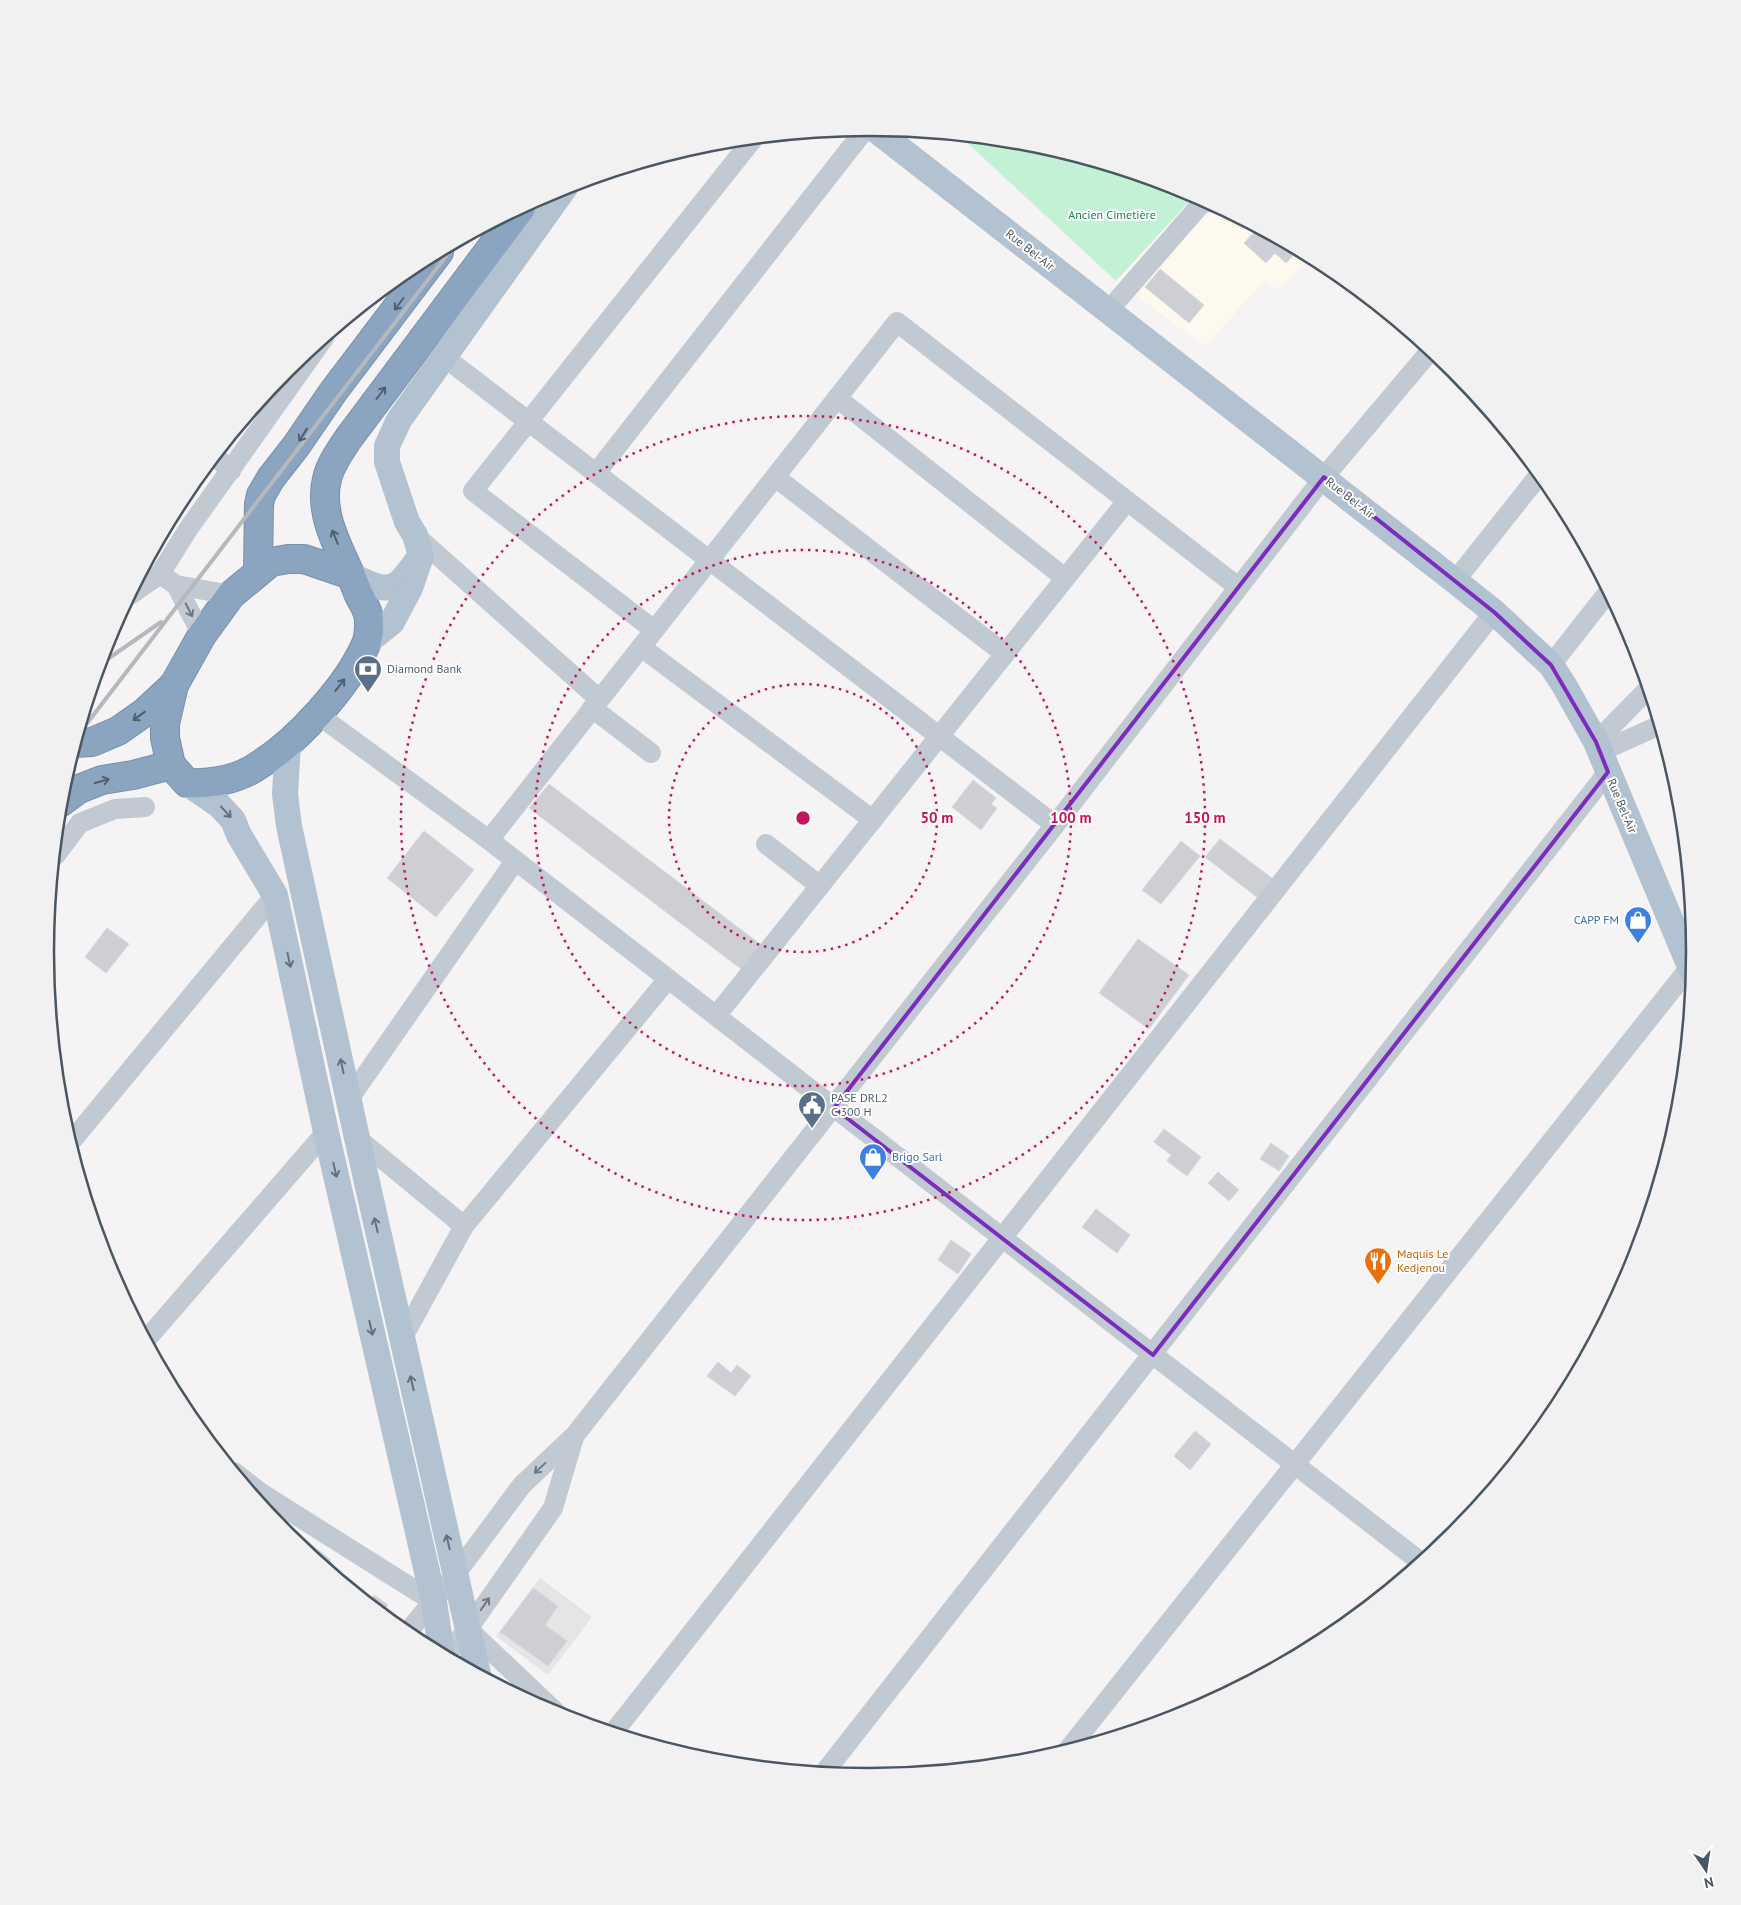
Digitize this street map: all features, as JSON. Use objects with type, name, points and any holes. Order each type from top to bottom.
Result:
[{"type":"highway","points":[[68,797],[79,789],[102,780],[133,775],[179,774],[218,781],[239,776],[256,767],[288,743],[317,714],[353,668],[367,642],[368,614],[326,516],[324,498],[327,477],[348,439],[514,218]]},
{"type":"highway","points":[[258,572],[259,504],[261,495],[271,478],[296,446],[333,392],[429,266]]},
{"type":"highway","points":[[179,774],[165,738],[165,724],[174,685],[202,635],[231,595],[271,562],[288,559],[304,559],[351,575]]},
{"type":"highway","points":[[81,743],[92,742],[118,731],[145,712],[174,685]]},
{"type":"main road","name":"Rue Bel-Air","points":[[884,136],[1455,580],[1494,612],[1551,665],[1564,685],[1601,755],[1687,960]]},
{"type":"main road","points":[[367,642],[392,622],[410,588],[418,546],[406,522],[388,462],[387,446],[398,420],[557,198]]},
{"type":"main road","points":[[351,575],[378,588],[395,585],[400,582],[418,546]]},
{"type":"main road","points":[[288,743],[285,794],[289,826],[356,1138],[477,1668]]},
{"type":"main road","points":[[179,774],[219,805],[233,820],[239,835],[275,895],[326,1132],[434,1602],[442,1647]]},
{"type":"street","points":[[596,473],[859,136]]},
{"type":"street","points":[[654,630],[473,491],[748,145]]},
{"type":"street","points":[[1108,311],[1200,206]]},
{"type":"street","points":[[489,840],[898,322],[1238,587]]},
{"type":"street","points":[[411,1628],[455,1575],[522,1485],[575,1435],[834,1108],[1324,477],[1427,355]]},
{"type":"street","points":[[443,356],[1055,825]]},
{"type":"street","points":[[139,588],[160,574],[189,528],[308,361]]},
{"type":"street","points":[[837,398],[1065,578]]},
{"type":"street","points":[[219,460],[231,471]]},
{"type":"street","points":[[775,477],[1005,654]]},
{"type":"street","points":[[1455,580],[1536,479]]},
{"type":"street","points":[[716,1016],[1127,501]]},
{"type":"street","points":[[418,546],[650,753]]},
{"type":"street","points":[[160,574],[176,585],[231,595]]},
{"type":"street","points":[[176,585],[202,635]]},
{"type":"street","points":[[1551,665],[1605,596]]},
{"type":"street","points":[[617,1729],[1494,612]]},
{"type":"street","points":[[641,647],[873,820]]},
{"type":"street","points":[[828,1768],[1153,1355],[1645,694]]},
{"type":"street","points":[[317,714],[489,840],[1417,1559]]},
{"type":"street","points":[[1601,755],[1655,728]]},
{"type":"street","points":[[61,848],[80,823],[115,809],[145,807]]},
{"type":"street","points":[[766,844],[820,886]]},
{"type":"street","points":[[349,1099],[516,861]]},
{"type":"street","points":[[75,1136],[275,895]]},
{"type":"street","points":[[402,1339],[464,1226],[668,979]]},
{"type":"street","points":[[1073,1743],[1687,979]]},
{"type":"street","points":[[150,1336],[326,1132]]},
{"type":"street","points":[[356,1138],[464,1226]]},
{"type":"street","points":[[447,1651],[468,1628],[553,1508],[575,1435]]},
{"type":"street","points":[[263,1498],[434,1602]]},
{"type":"street","points":[[468,1628],[544,1701]]},
{"type":"highlighted area","points":[[1324,477],[1494,612],[1551,665],[1596,742],[1608,772],[1153,1355],[834,1108]]},
{"type":"shaded area","points":[[1190,201],[1232,220],[1306,262],[1279,290],[1265,280],[1205,346],[1116,281]]},
{"type":"shaded area","points":[[540,1578],[592,1617],[548,1675],[496,1636]]},
{"type":"green space","name":"Ancien Cimetière","points":[[966,142],[1030,151],[1082,164],[1133,179],[1190,201],[1116,281]]},
{"type":"building","points":[[1254,232],[1271,241],[1267,246],[1275,253],[1266,263],[1244,243]]},
{"type":"building","points":[[1271,241],[1294,254],[1286,263],[1267,246]]},
{"type":"building","points":[[1160,269],[1204,305],[1189,323],[1145,287]]},
{"type":"building","points":[[973,780],[996,798],[991,804],[997,808],[981,830],[952,807]]},
{"type":"building","points":[[549,784],[764,947],[745,972],[529,808]]},
{"type":"building","points":[[424,831],[474,870],[436,917],[387,878]]},
{"type":"building","points":[[1220,839],[1273,879],[1258,898],[1205,857]]},
{"type":"building","points":[[1181,841],[1200,856],[1161,904],[1142,890]]},
{"type":"building","points":[[107,928],[129,944],[106,973],[85,957]]},
{"type":"building","points":[[1138,939],[1189,975],[1149,1029],[1099,993]]},
{"type":"building","points":[[1164,1129],[1201,1157],[1187,1176],[1167,1161],[1171,1155],[1154,1142]]},
{"type":"building","points":[[1271,1143],[1289,1156],[1279,1171],[1260,1159]]},
{"type":"building","points":[[1218,1172],[1239,1190],[1229,1201],[1208,1183]]},
{"type":"building","points":[[1096,1209],[1130,1235],[1117,1253],[1082,1227]]},
{"type":"building","points":[[951,1240],[971,1254],[958,1274],[938,1260]]},
{"type":"building","points":[[718,1362],[731,1373],[737,1365],[751,1376],[735,1396],[707,1376]]},
{"type":"building","points":[[1195,1431],[1211,1444],[1190,1470],[1174,1456]]},
{"type":"building","points":[[293,1530],[331,1560],[328,1564]]},
{"type":"building","points":[[533,1588],[558,1606],[545,1625],[567,1641],[548,1666],[500,1632]]},
{"type":"building","points":[[374,1595],[388,1605],[385,1609],[372,1599]]},
{"type":"railway","points":[[87,723],[448,254]]},
{"type":"railway","points":[[109,658],[161,622]]},
{"type":"place","name":"Diamond Bank","points":[[368,693]]},
{"type":"place","name":"CAPP FM","points":[[1638,944]]},
{"type":"place","name":"PASE DRL2 C 300 H","points":[[812,1129]]},
{"type":"place","name":"Brigo Sarl","points":[[873,1181]]},
{"type":"place","name":"Maquis Le Kedjenou","points":[[1378,1285]]}]
